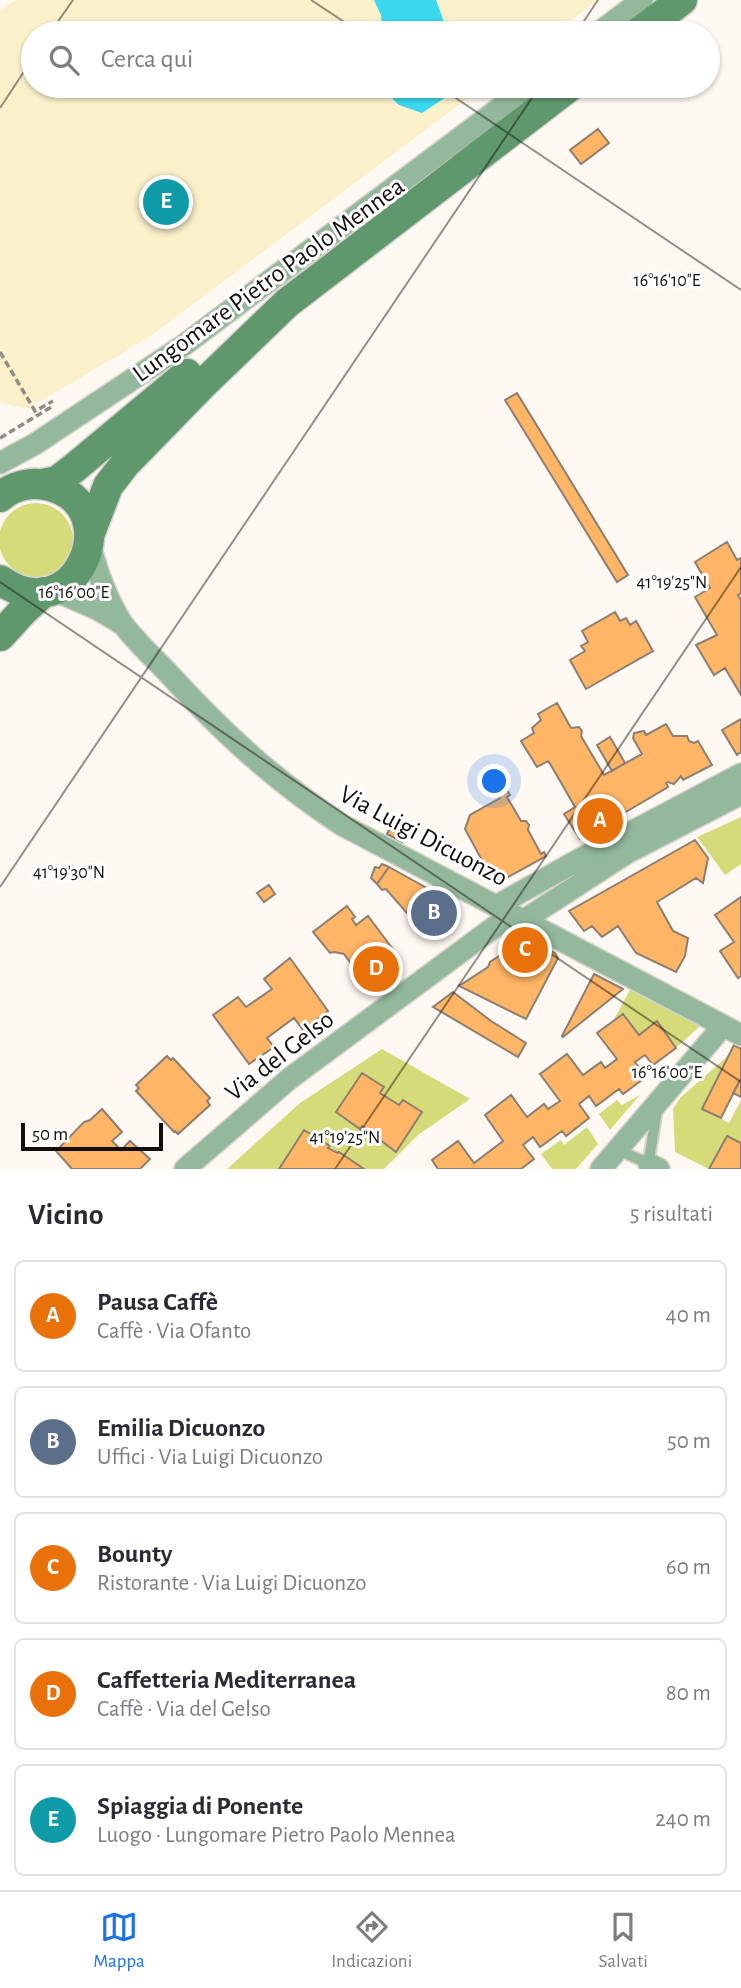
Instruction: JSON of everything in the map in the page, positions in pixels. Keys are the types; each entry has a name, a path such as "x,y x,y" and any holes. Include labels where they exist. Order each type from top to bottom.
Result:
{"main road":[{"path":"654,21 682,0"},
{"name":"Lungomare Pietro Paolo Mennea","path":"0,636 22,611 78,573 86,559 90,538 108,486 125,464 202,385 287,303 553,98"},
{"name":"Lungomare Pietro Paolo Mennea","path":"1,495 15,487 57,481 229,338 287,303"},
{"path":"43,484 63,491 79,506 86,518 90,538"},
{"path":"0,580 20,591 48,591"}],"street":[{"path":"614,21 642,0"},
{"name":"Lungomare Pietro Paolo Mennea","path":"0,463 67,423 184,345 512,98"},
{"name":"Via Luigi Dicuonzo","path":"90,538 99,578 123,625"},
{"name":"Via Luigi Dicuonzo","path":"48,591 97,609 123,625 199,707 257,763 342,825 732,1031"},
{"path":"511,913 582,858 740,783"},
{"path":"511,913 627,853 740,783"},
{"name":"Via del Gelso","path":"185,1169 289,1079 511,913"},
{"path":"601,1169 657,1104 732,1031"}],"lane":[{"path":"619,1150 652,1167 657,1104"}],"path":[{"path":"0,352 35,411 53,401"}],"green space":[{"path":"36,503 57,509 67,519 73,540 67,561 57,571 36,577 15,571 5,561 -1,540 5,519 15,509"},
{"path":"741,817 741,864 725,875 697,837"},
{"path":"631,988 700,1026 676,1048 657,1022 639,1035 623,1014 614,1019"},
{"path":"382,1049 470,1099 418,1135 384,1169 364,1169 304,1130 279,1169 227,1169 300,1103","holes":["362,1073 384,1087 380,1093 399,1105 403,1100 422,1112 396,1151 362,1126"]},
{"path":"730,1054 702,1109 729,1123 741,1100 741,1143 727,1136 709,1169 675,1152 673,1109 680,1098"},
{"path":"640,1095 610,1130 599,1114 617,1100 622,1105"},
{"path":"587,1127 598,1144 576,1169 552,1169 541,1154 561,1140 564,1145"}],"sand":[{"path":"16,0 598,0 570,21 21,21 21,98 468,98 149,337 28,409 0,403 0,10"}],"water":[{"path":"374,0 436,0 444,21 381,21"},
{"path":"392,98 444,98 422,113 399,105"}],"building":[{"path":"598,129 609,143 581,164 570,150"},
{"path":"517,393 628,575 617,582 505,400"},
{"path":"727,542 737,560 741,558 741,593 738,595 741,600 741,695 725,668 714,675 696,645 717,635 695,597 710,588 695,562"},
{"path":"615,612 620,621 626,618 630,625 636,621 653,651 586,689 570,660 585,651 581,646 588,642 582,631"},
{"path":"557,703 571,728 579,727 582,731 581,736 604,775 642,754 633,738 634,733 644,731 646,735 666,724 673,736 687,736 689,741 694,743 698,741 712,765 683,780 681,776 674,784 666,783 668,787 619,816 617,813 614,819 580,839 564,814 575,807 552,767 548,761 537,767 521,741 534,733 532,728 541,720 538,714"},
{"path":"741,719 741,752 737,755 722,730"},
{"path":"610,737 625,763 612,771 597,745"},
{"path":"507,790 510,795 507,797 521,821 526,821 529,825 528,830 541,854 544,852 546,856 501,881 491,877 465,829 470,815 500,798 499,795"},
{"path":"393,822 408,829 402,842 387,834"},
{"path":"695,840 708,858 703,883 696,878 657,902 673,931 688,938 685,956 676,972 636,953 618,926 602,937 592,926 584,931 569,911"},
{"path":"382,864 389,867 377,884 371,878 375,867 379,868"},
{"path":"389,867 452,902 456,912 452,922 428,937 386,889 382,890 377,884"},
{"path":"269,885 275,894 264,902 257,893"},
{"path":"741,897 741,976 738,978 720,951 734,942 715,915"},
{"path":"347,906 355,917 352,919 356,925 368,916 395,952 383,962 387,968 377,974 380,977 367,986 344,954 330,953 313,932"},
{"path":"528,939 555,953 558,958 526,1019 459,986 488,967 490,962"},
{"path":"290,958 328,1011 303,1030 294,1018 267,1038 274,1047 249,1064 213,1015 238,997 246,1007 272,989 264,979"},
{"path":"594,974 623,989 563,1037 562,1036"},
{"path":"453,992 526,1043 518,1057 433,1007"},
{"path":"623,1014 639,1035 657,1021 676,1048 653,1065 645,1055 635,1062 646,1077 623,1094 619,1089 596,1106 589,1096 579,1104 589,1118 566,1136 562,1131 540,1147 533,1137 523,1145 534,1159 521,1169 438,1169 432,1160 458,1141 474,1163 503,1141 485,1115 511,1095 527,1117 544,1104 548,1109 560,1101 540,1074 567,1054 583,1075 601,1062 605,1068 617,1059 597,1033"},
{"path":"734,1045 741,1049 741,1078 721,1118 702,1109"},
{"path":"167,1056 171,1060 173,1058 210,1098 207,1101 210,1105 178,1134 136,1091 139,1088 136,1085"},
{"path":"362,1073 384,1087 380,1093 399,1105 403,1100 422,1112 396,1152 362,1126 360,1129 336,1112"},
{"path":"741,1078 741,1097 733,1093"},
{"path":"102,1109 122,1132 112,1141 121,1150 130,1141 150,1159 140,1169 72,1169 56,1151 84,1122"},
{"path":"304,1130 330,1146 328,1148 364,1169 279,1169"},
{"path":"727,1136 741,1143 741,1169 709,1169"}],"place":[{"name":"Spiaggia di Ponente","path":"166,202"},
{"name":"Pausa Caffè","path":"600,821"},
{"name":"Emilia Dicuonzo","path":"434,913"},
{"name":"Bounty","path":"525,950"},
{"name":"Caffetteria Mediterranea","path":"376,969"}]}
